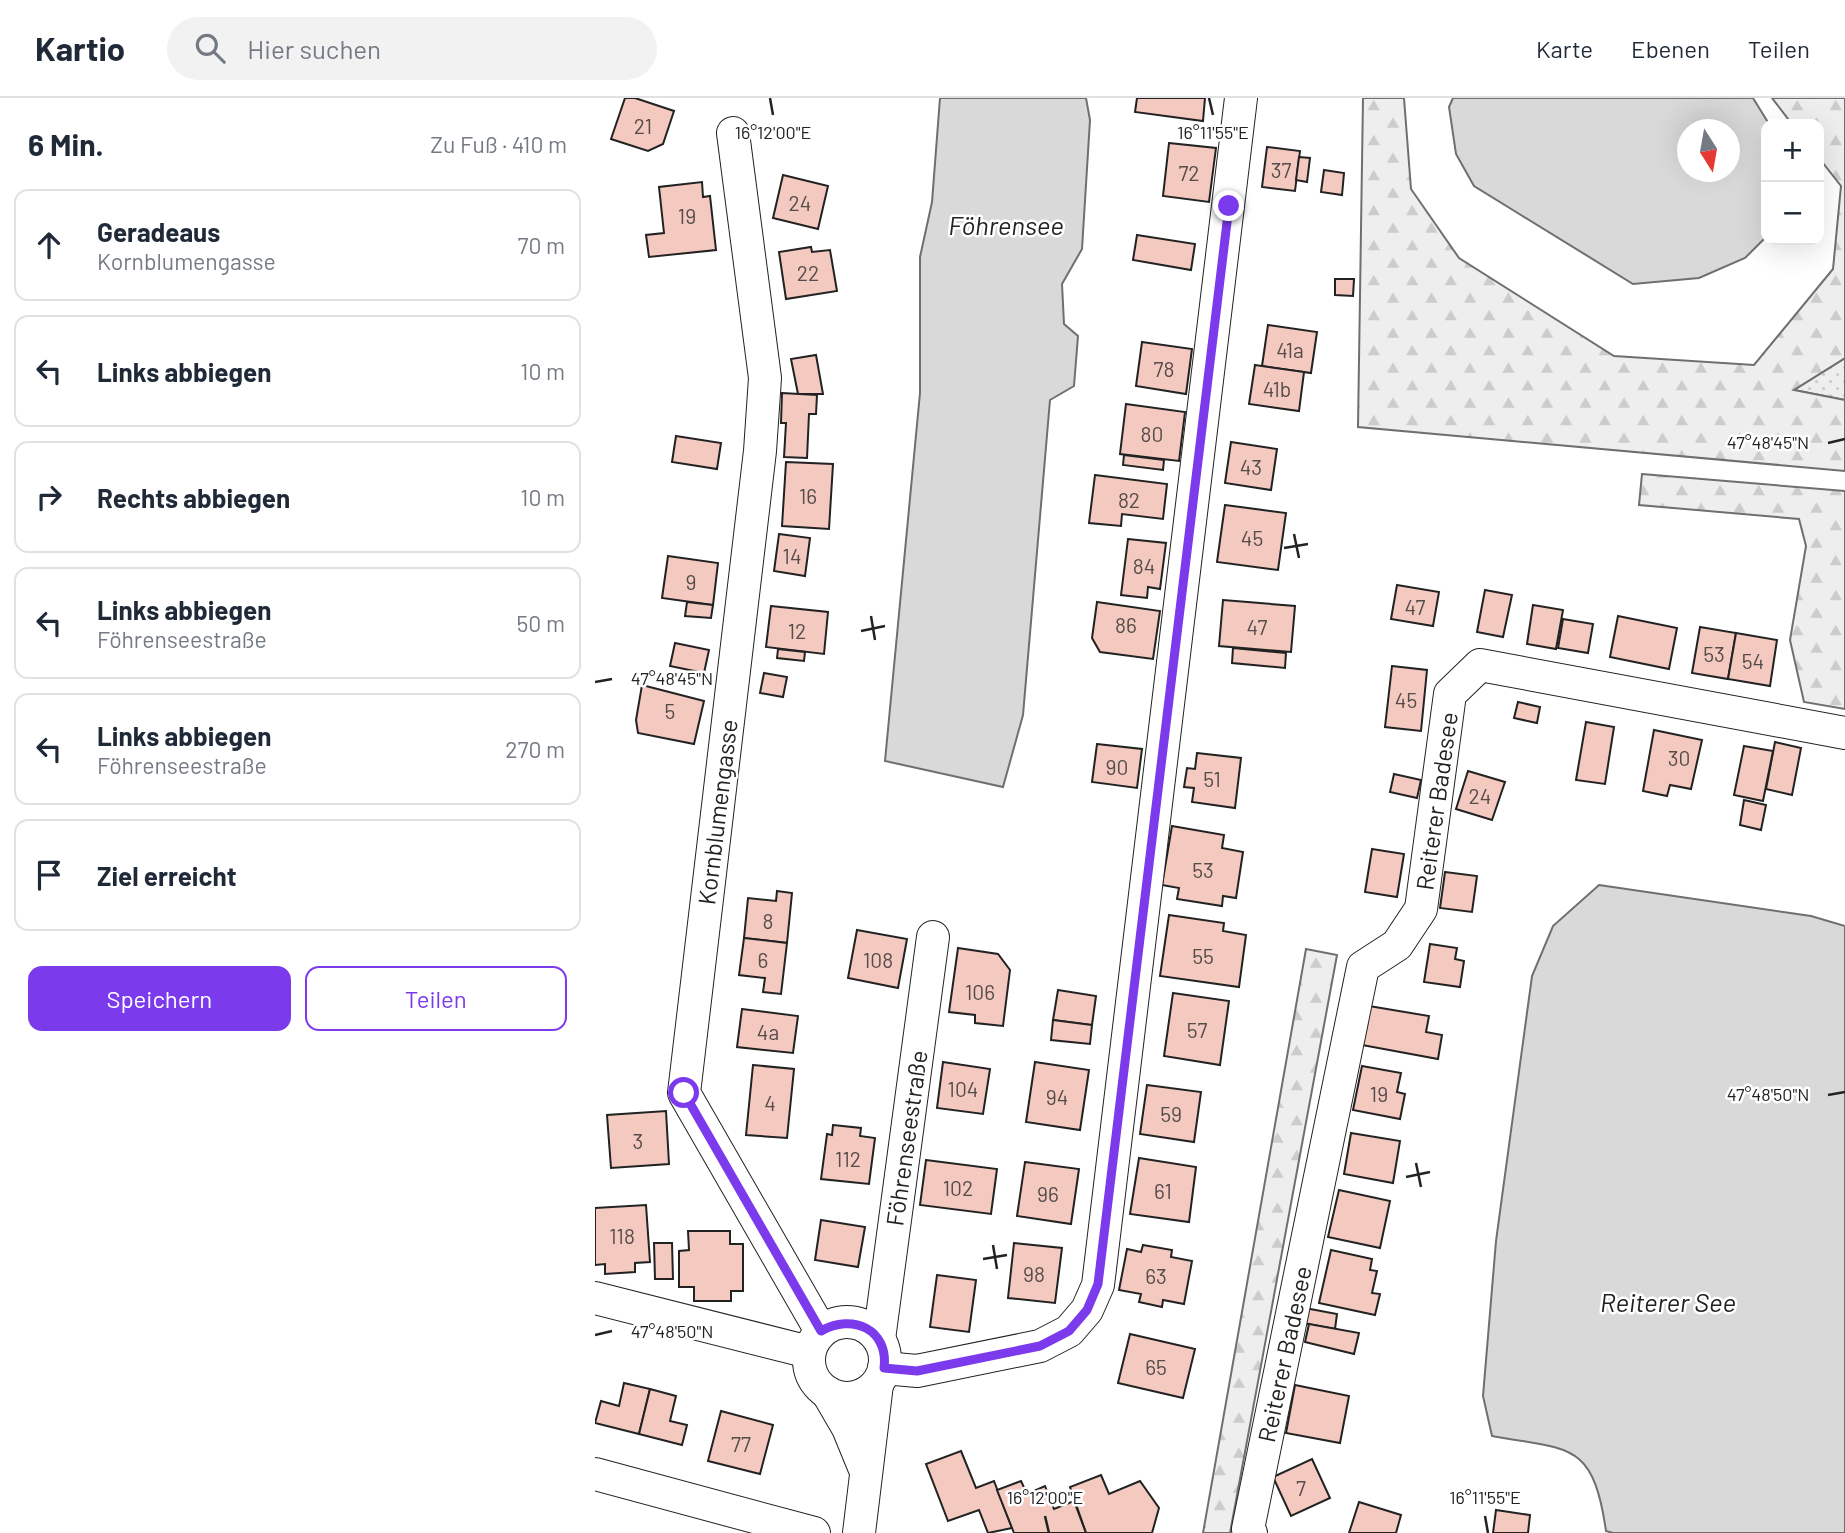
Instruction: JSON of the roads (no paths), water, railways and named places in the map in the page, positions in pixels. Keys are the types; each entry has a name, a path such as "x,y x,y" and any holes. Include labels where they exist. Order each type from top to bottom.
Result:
{"street":[{"path":"880,1364 917,1371 1040,1346 1069,1331 1087,1310 1098,1284 1241,98"},
{"name":"Kornblumengasse","path":"733,133 765,378 759,465 684,1093 815,1342"},
{"name":"Reiterer Badesee","path":"1251,1533 1248,1529 1363,967 1397,946 1421,909 1450,694 1480,665 1845,733"},
{"name":"Föhrenseestraße","path":"859,1533 933,937"},
{"path":"595,1298 815,1342 845,1321 858,1323 880,1364"},
{"path":"815,1342 812,1375 827,1392 848,1428 865,1468"},
{"path":"827,1392 837,1397 859,1396 880,1364"},
{"path":"595,1474 814,1533"}],"water":[{"name":"Föhrensee","path":"940,98 1086,98 1090,120 1082,249 1062,284 1064,324 1078,336 1074,386 1050,400 1023,715 1003,787 885,761 920,393 920,257 932,202"},
{"path":"1453,98 1753,98 1766,119 1761,119 1761,242 1745,258 1699,278 1633,284 1474,186 1456,154 1449,107"},
{"name":"Reiterer See","path":"1599,885 1811,916 1845,926 1845,1533 1613,1533 1606,1531 1594,1480 1585,1465 1573,1455 1559,1448 1492,1436 1483,1396 1496,1241 1532,976 1553,926"}]}
